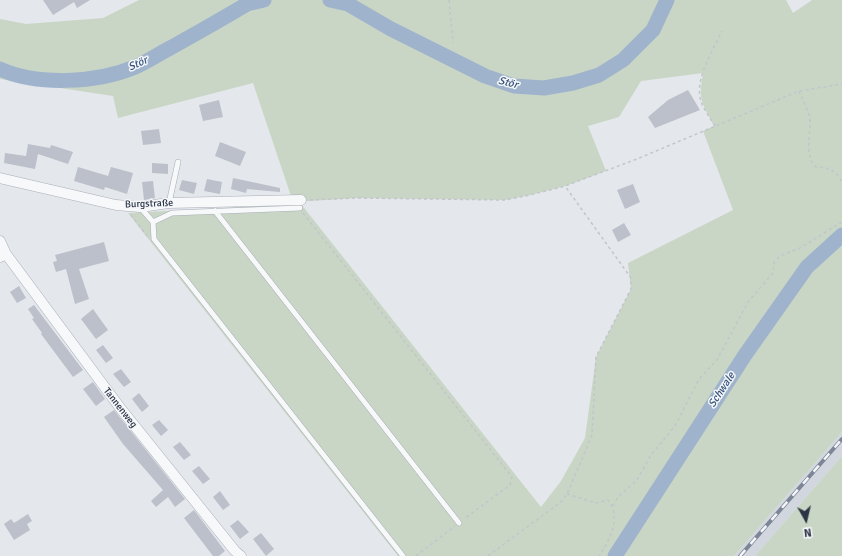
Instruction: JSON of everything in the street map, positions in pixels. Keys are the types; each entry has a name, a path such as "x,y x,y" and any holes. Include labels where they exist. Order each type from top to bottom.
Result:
{"street":[{"name":"Burgstraße","path":"0,178 116,205 140,207 169,203 300,204"},
{"name":"Tannenweg","path":"0,241 3,255 117,403 230,545 241,556"}],"lane":[{"path":"169,203 178,162"},
{"path":"153,222 172,213 300,204"},
{"path":"140,207 153,222 154,239 403,556"},
{"path":"215,211 459,523"}],"path":[{"path":"449,0 453,43"},
{"path":"714,126 701,102 700,92 703,73 722,31"},
{"path":"300,204 357,198 506,200 530,195 565,186 637,159 799,91 842,84"},
{"path":"799,91 809,116 808,152 811,162 816,168 827,167 838,173 842,182"},
{"path":"488,556 561,502 567,494 592,435 596,358 631,289 631,278 565,186"},
{"path":"300,204 512,477 510,485 416,556"},
{"path":"613,506 618,497 637,480 651,455 675,426 699,379 717,360 748,302 773,273 774,263 780,256 800,248 842,222"},
{"path":"567,494 596,503 608,500 613,506 615,523 606,547 599,556"}],"shaded area":[{"path":"842,432 842,456 755,556 734,556"}],"green space":[{"path":"139,0 786,0 793,13 812,0 842,0 842,432 734,556 398,556 128,213 301,204 541,507 561,481 585,438 596,357 631,289 628,263 733,210 703,131 714,126 702,101 701,90 703,73 641,81 619,117 588,126 606,171 565,186 505,200 357,198 293,202 253,83 118,118 113,96 0,79 0,19 26,24 103,18","holes":["362,12 430,47 391,29"]},
{"path":"842,456 842,556 755,556"}],"building":[{"path":"43,0 90,0 77,8 74,2 53,15"},
{"path":"688,90 700,110 655,128 648,117 668,100"},
{"path":"219,100 223,117 203,121 199,105"},
{"path":"159,129 161,143 143,145 141,131"},
{"path":"220,142 246,152 240,166 215,156"},
{"path":"28,144 50,148 51,145 73,152 68,164 38,154 35,169 4,163 5,153 26,156"},
{"path":"152,163 168,164 168,174 152,173"},
{"path":"78,167 108,176 111,167 133,173 127,194 105,187 104,190 74,181"},
{"path":"233,178 280,188 280,192 247,189 246,193 231,189"},
{"path":"207,179 222,182 220,194 204,191"},
{"path":"182,180 197,183 194,194 179,190"},
{"path":"153,181 155,198 144,200 142,182"},
{"path":"633,184 640,202 625,209 617,190"},
{"path":"624,223 631,235 618,242 612,230"},
{"path":"104,242 109,261 79,269 89,299 75,304 66,269 56,272 53,262 57,261 55,255"},
{"path":"19,286 26,298 17,303 10,292"},
{"path":"34,305 83,370 73,377 41,334 42,333 32,319 34,318 28,309"},
{"path":"93,309 108,330 96,339 81,319"},
{"path":"103,345 113,358 106,363 96,350"},
{"path":"121,369 131,382 124,387 113,374"},
{"path":"93,382 105,399 96,406 83,389"},
{"path":"139,393 149,406 142,412 132,399"},
{"path":"114,410 185,499 175,507 168,497 156,507 151,501 163,490 123,444 104,417"},
{"path":"159,420 168,430 161,436 152,425"},
{"path":"180,442 191,455 184,460 173,447"},
{"path":"199,466 210,479 203,484 192,471"},
{"path":"220,491 230,505 223,510 213,497"},
{"path":"194,510 225,551 219,556 213,556 184,518"},
{"path":"28,514 32,521 27,524 30,530 14,540 4,524 11,519 14,523"},
{"path":"238,520 249,532 240,539 230,526"},
{"path":"261,533 274,549 266,556 253,539"}],"waterway":[{"name":"Stör","path":"0,69 31,78 49,80 85,79 120,72 144,63 247,4 264,0"},
{"name":"Stör","path":"330,0 348,4 391,29 485,76 514,86 544,88 573,83 599,75 623,60 653,30 667,0"},
{"name":"Schwale","path":"615,556 745,355 807,267 842,235"}],"railway":[{"path":"740,556 842,439"}]}
